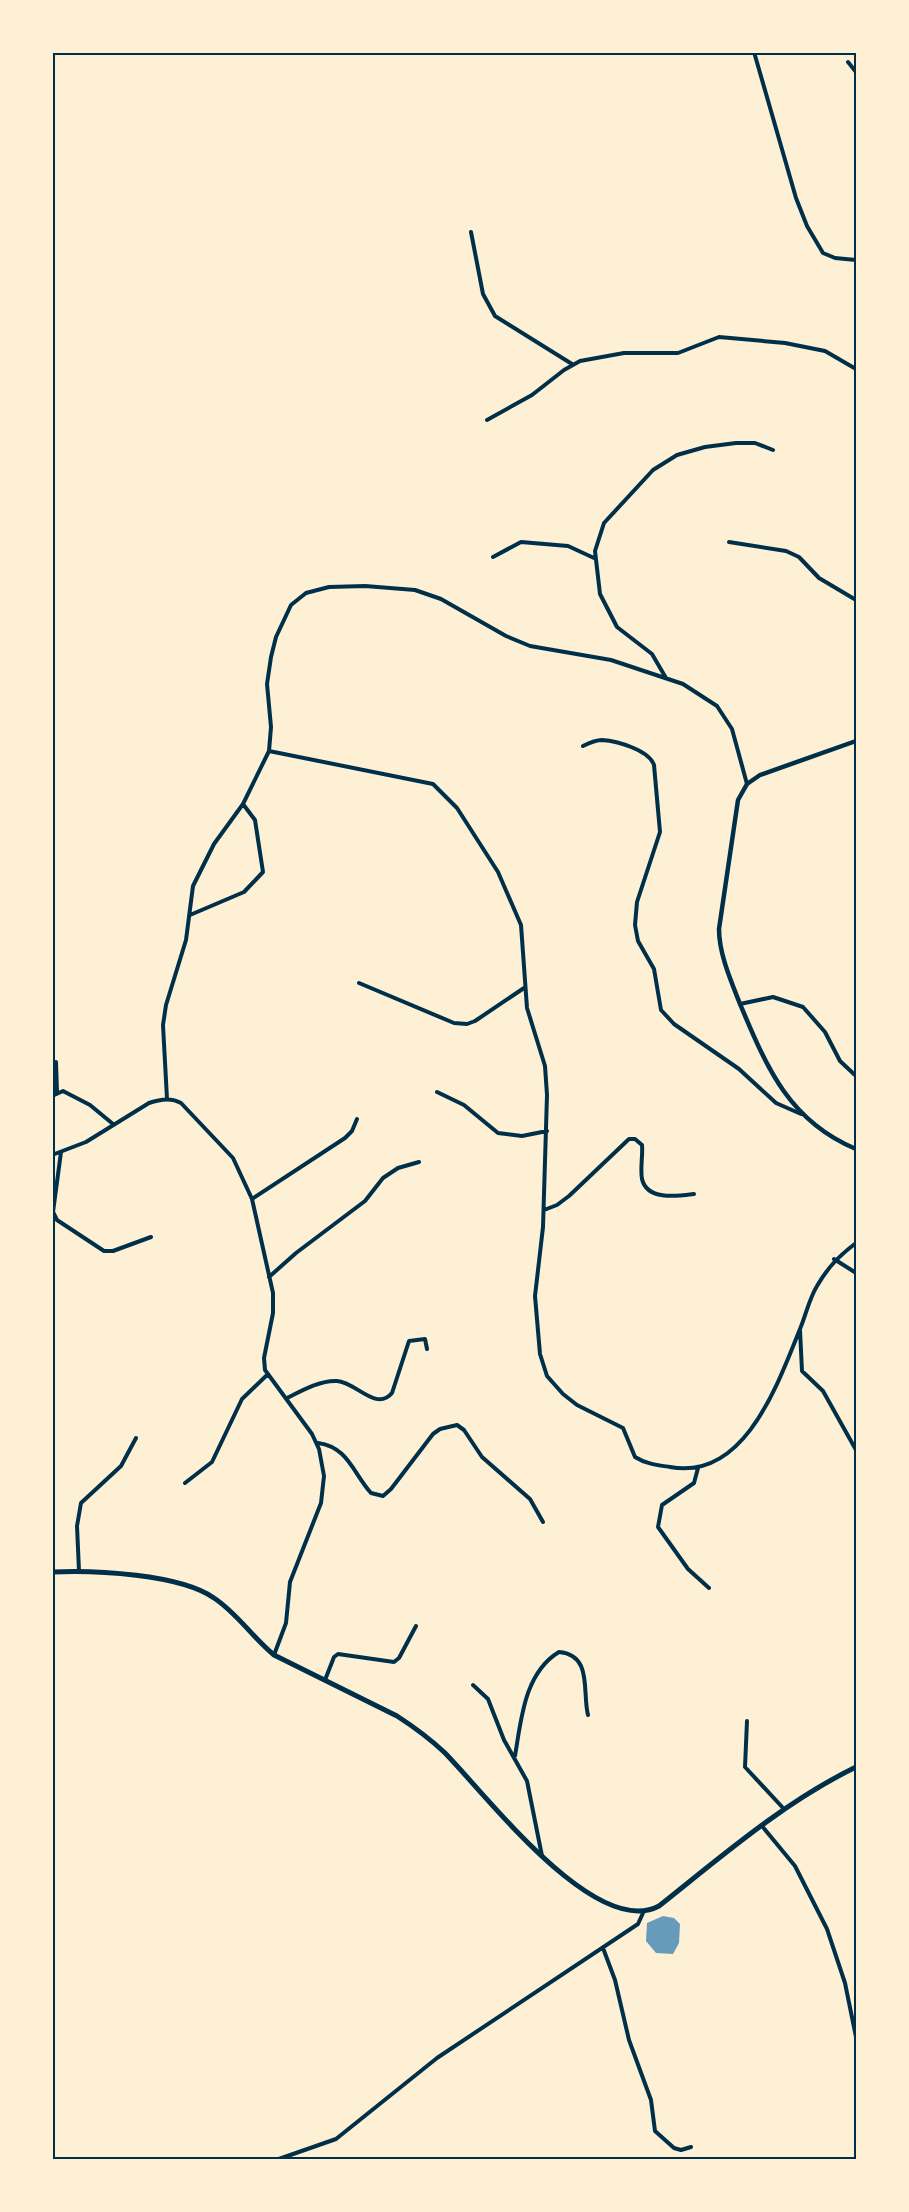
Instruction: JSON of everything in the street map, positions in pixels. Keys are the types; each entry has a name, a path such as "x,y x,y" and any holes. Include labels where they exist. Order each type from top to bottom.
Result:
{"main road":[{"path":"52,1572 128,1574 190,1587 208,1594 226,1607 258,1642 274,1655 397,1716 429,1738 542,1857 566,1877 609,1904 623,1910 643,1913 659,1906 784,1809 823,1783 856,1767"}],"street":[{"path":"754,52 796,198 816,244 829,256 856,260"},
{"path":"848,62 856,72"},
{"path":"471,232 483,294 495,316 572,365"},
{"path":"487,420 532,395 572,365 624,352 678,353 719,337 785,343 825,351 856,369"},
{"path":"666,678 652,654 617,627 600,594 594,558 598,538 609,515 664,461 693,450 722,444 755,443 773,450"},
{"path":"493,557 521,542 568,546 594,558"},
{"path":"729,542 799,556 819,578 856,600"},
{"path":"167,1099 163,1025 166,1005 186,940 193,886 203,865 243,804 269,751 271,728 267,684 276,637 291,605 306,593 329,587 365,586 415,590 441,599 506,636 530,646 611,660 683,684 717,706 732,729 747,784"},
{"path":"583,746 594,741 614,742 649,756 654,765 660,832 638,902 636,926 638,941 654,969 661,1010 674,1024 739,1069 776,1102 801,1114"},
{"path":"856,741 760,775 747,784 736,810 719,929 722,951 740,1004 759,1049 777,1083 801,1114 829,1138 856,1149"},
{"path":"269,751 424,780 447,796 479,839 518,913 527,1008 544,1066 547,1131 544,1210 535,1305 540,1354 547,1376 578,1405 623,1428 635,1458 643,1462 681,1469 698,1468 724,1456 752,1430 766,1406 815,1289 834,1259 856,1243"},
{"path":"190,915 244,892 263,872 255,820 243,804"},
{"path":"359,983 426,1009 454,1023 467,1024 524,988"},
{"path":"740,1004 773,997 803,1007 825,1032 840,1061 856,1076"},
{"path":"56,1062 57,1092"},
{"path":"52,1096 63,1091 76,1097 113,1124"},
{"path":"437,1092 464,1106 498,1133 522,1136 547,1131"},
{"path":"52,1155 86,1142 149,1103 167,1099 181,1103 225,1148 245,1181 252,1199 273,1304 264,1358 267,1375 318,1443 324,1468 323,1494 290,1582 286,1623 274,1655"},
{"path":"252,1199 345,1138 352,1131 357,1119"},
{"path":"544,1210 569,1196 629,1139 635,1139 642,1144 643,1181 646,1187 672,1197 694,1194"},
{"path":"61,1152 53,1212 57,1220 104,1251 113,1251 151,1237"},
{"path":"269,1277 296,1253 365,1201 383,1178 398,1168 419,1162"},
{"path":"834,1259 856,1273"},
{"path":"800,1329 802,1371 823,1391 856,1450"},
{"path":"286,1398 331,1381 339,1381 346,1382 380,1401 388,1399 409,1341 425,1339 428,1349"},
{"path":"185,1482 212,1462 242,1399 267,1375"},
{"path":"318,1443 339,1450 371,1493 383,1496 391,1489 433,1434 440,1429 457,1425 464,1430 482,1457 530,1498 543,1521"},
{"path":"79,1571 77,1526 81,1503 122,1466 136,1438"},
{"path":"698,1468 694,1483 662,1505 658,1527 688,1569 709,1588"},
{"path":"325,1681 334,1657 338,1654 394,1662 399,1658 416,1626"},
{"path":"515,1756 524,1705 533,1682 551,1656 559,1652 573,1654 577,1659 587,1682 585,1703 588,1715"},
{"path":"474,1685 488,1699 504,1740 527,1781 542,1857"},
{"path":"747,1721 745,1767 784,1809"},
{"path":"762,1827 795,1866 827,1929 845,1983 856,2037"},
{"path":"276,2160 336,2139 437,2058 638,1924 643,1913"},
{"path":"603,1948 615,1980 629,2040 651,2100 656,2131 674,2148 681,2150 691,2147"}],"water":[{"path":"663,1916 674,1918 680,1924 679,1943 673,1954 656,1953 646,1941 647,1923"}]}
